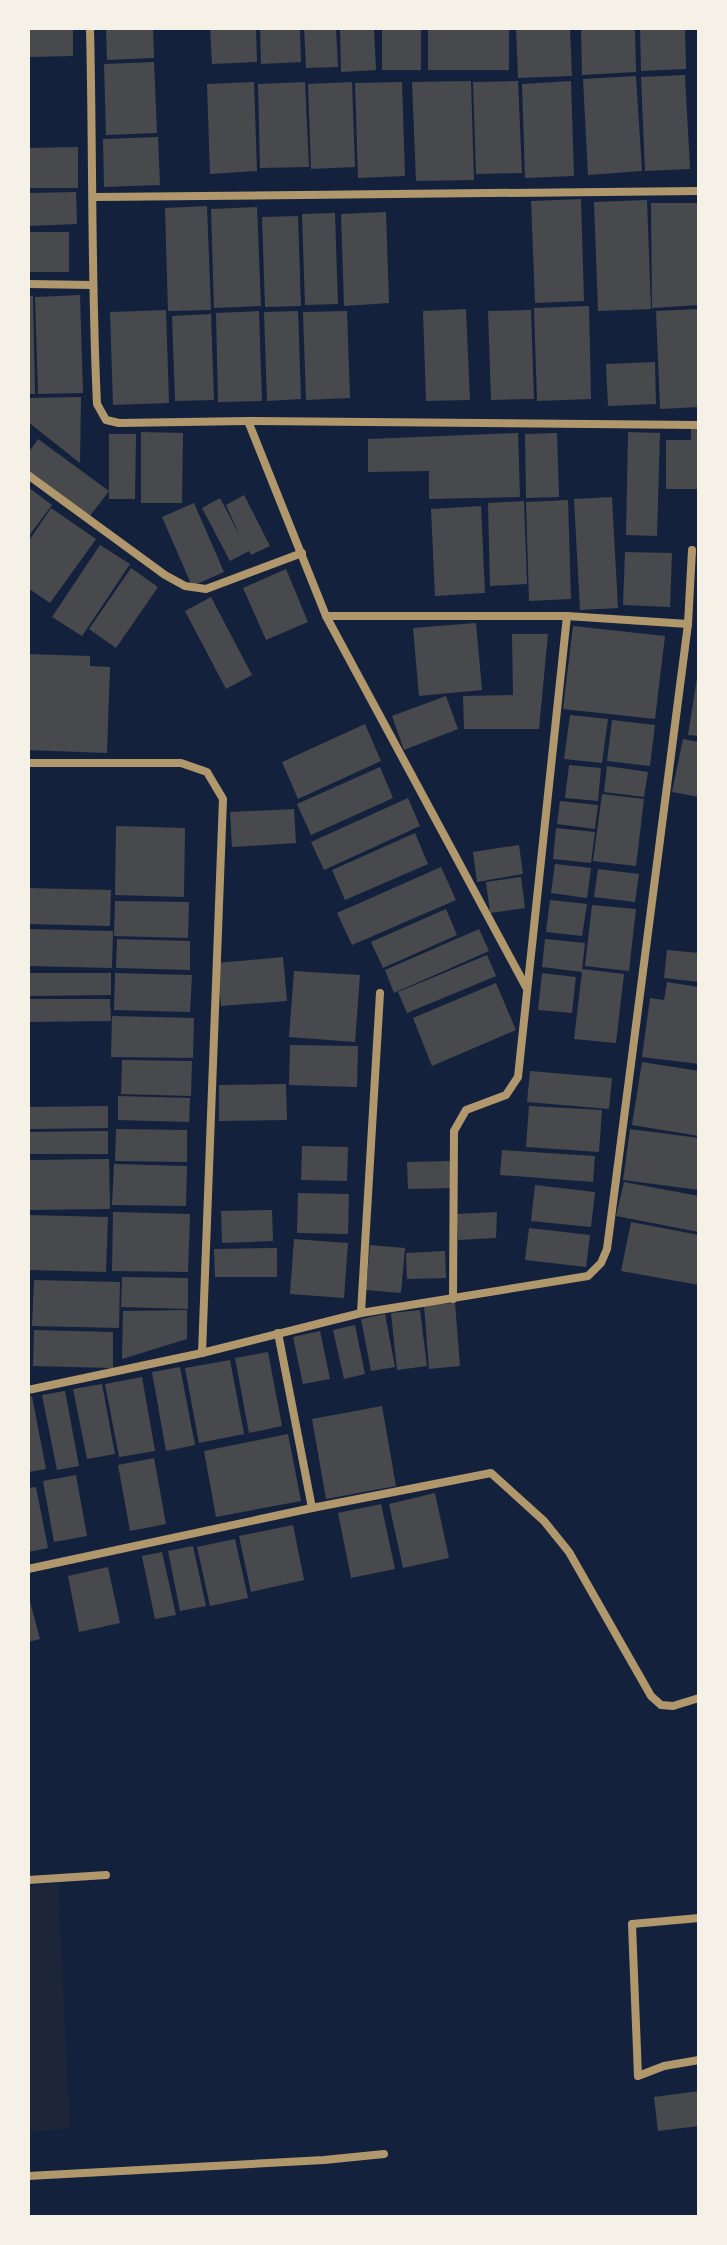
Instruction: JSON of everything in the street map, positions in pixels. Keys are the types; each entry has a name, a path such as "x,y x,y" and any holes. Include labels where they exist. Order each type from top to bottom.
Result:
{"street":[{"path":"90,28 94,197 92,285 97,404 106,420 119,423 248,421 699,425"},
{"path":"94,197 699,191"},
{"path":"28,284 92,285"},
{"path":"248,421 326,616 527,988"},
{"path":"28,475 165,575 185,586 206,589 302,553"},
{"path":"28,1390 202,1353 361,1313 588,1276 601,1263 607,1249 688,624 692,550"},
{"path":"326,616 567,616 688,624"},
{"path":"453,1299 454,1131 466,1110 506,1095 518,1077 567,616"},
{"path":"28,763 181,763 207,772 223,799 202,1353"},
{"path":"361,1313 380,993"},
{"path":"278,1333 312,1508"},
{"path":"28,1569 491,1473 544,1521 569,1552 651,1696 661,1705 673,1706 699,1698"},
{"path":"28,1880 106,1875"},
{"path":"699,1918 632,1924 638,2076 664,2066 699,2060"},
{"path":"28,2176 384,2154"}],"shaded area":[{"path":"58,1883 70,2128 28,2132 28,1887"}],"building":[{"path":"28,28 73,28 73,56 28,57"},
{"path":"106,28 153,28 154,58 107,60"},
{"path":"210,28 256,28 257,62 212,64"},
{"path":"260,28 300,28 301,62 261,64"},
{"path":"304,28 336,28 338,67 306,68"},
{"path":"340,28 374,28 376,70 341,72"},
{"path":"382,28 421,28 421,70 382,70"},
{"path":"428,28 509,28 509,70 428,70"},
{"path":"516,28 570,28 572,76 518,78"},
{"path":"581,28 635,28 636,72 582,75"},
{"path":"640,28 685,28 686,69 641,71"},
{"path":"154,62 157,133 106,135 104,64"},
{"path":"685,75 690,169 645,171 641,77"},
{"path":"636,76 642,171 588,175 583,79"},
{"path":"471,81 474,180 416,181 412,82"},
{"path":"518,81 522,173 476,174 473,82"},
{"path":"571,81 574,176 525,178 522,84"},
{"path":"254,82 257,171 210,174 207,84"},
{"path":"305,82 309,167 260,168 258,84"},
{"path":"352,82 355,167 311,169 308,84"},
{"path":"402,82 405,176 358,178 355,83"},
{"path":"158,137 160,185 104,187 103,139"},
{"path":"78,147 78,188 28,188 28,148"},
{"path":"76,192 77,224 28,226 28,193"},
{"path":"581,199 584,301 535,303 531,201"},
{"path":"647,200 651,309 598,311 594,202"},
{"path":"651,203 699,203 699,305 652,308"},
{"path":"207,206 211,310 168,311 165,208"},
{"path":"257,207 261,306 214,308 211,209"},
{"path":"386,212 389,303 344,306 341,214"},
{"path":"335,213 338,304 305,305 302,214"},
{"path":"298,216 301,306 265,307 262,217"},
{"path":"28,232 69,232 69,272 28,272"},
{"path":"80,295 83,393 38,394 35,297"},
{"path":"28,296 33,296 35,394 28,394"},
{"path":"589,306 591,399 537,401 534,308"},
{"path":"466,309 470,400 426,401 423,311"},
{"path":"699,309 699,407 660,409 656,311"},
{"path":"166,310 169,403 113,405 110,312"},
{"path":"531,310 534,399 491,400 488,311"},
{"path":"259,311 262,401 218,402 216,313"},
{"path":"298,311 301,399 267,401 264,312"},
{"path":"347,311 350,398 306,400 303,312"},
{"path":"211,314 214,400 175,401 172,316"},
{"path":"655,362 656,404 608,406 606,364"},
{"path":"81,397 80,463 28,422 28,398"},
{"path":"699,427 699,489 666,489 666,440 691,440 691,428"},
{"path":"141,432 183,433 182,503 141,503"},
{"path":"628,432 660,433 657,536 626,535"},
{"path":"518,433 520,497 429,499 429,471 368,472 368,439"},
{"path":"557,433 559,497 526,498 525,434"},
{"path":"109,434 136,434 135,499 109,499"},
{"path":"38,439 109,491 89,517 28,471 28,453"},
{"path":"28,487 52,505 28,537"},
{"path":"244,495 270,546 251,555 249,551 230,561 202,508 220,498 240,536 226,505"},
{"path":"612,497 618,608 580,610 574,499"},
{"path":"568,500 571,599 529,601 526,502"},
{"path":"524,501 527,584 490,586 488,503"},
{"path":"194,503 224,572 192,586 162,517"},
{"path":"481,506 485,593 435,596 431,509"},
{"path":"51,508 96,539 50,603 28,588 28,542"},
{"path":"100,545 130,564 82,636 52,617"},
{"path":"625,552 672,553 670,607 623,605"},
{"path":"131,568 158,587 116,648 89,629"},
{"path":"286,569 308,622 266,640 243,588"},
{"path":"211,597 252,675 226,689 185,611"},
{"path":"476,623 482,690 419,696 413,628"},
{"path":"573,626 665,636 655,719 563,709"},
{"path":"512,634 548,634 539,729 464,729 463,696 513,695"},
{"path":"28,654 90,656 90,666 110,667 107,753 28,750"},
{"path":"699,678 699,736 688,735"},
{"path":"446,696 458,729 404,750 392,716"},
{"path":"570,715 608,719 602,763 564,759"},
{"path":"612,720 655,725 650,766 607,761"},
{"path":"365,724 381,761 298,799 282,762"},
{"path":"683,739 699,742 699,797 672,792"},
{"path":"569,765 601,768 598,801 565,798"},
{"path":"607,766 648,772 644,797 604,792"},
{"path":"380,767 393,798 311,835 297,804"},
{"path":"602,794 644,799 636,866 593,861"},
{"path":"408,798 420,826 324,870 311,842"},
{"path":"560,801 598,805 595,829 557,824"},
{"path":"294,809 296,843 232,847 230,812"},
{"path":"116,826 185,828 184,897 115,895"},
{"path":"556,828 595,832 591,863 553,859"},
{"path":"415,833 428,864 345,900 332,870"},
{"path":"519,845 523,874 477,882 473,852"},
{"path":"555,864 591,868 587,898 551,893"},
{"path":"441,867 456,900 352,945 337,913"},
{"path":"598,869 639,874 635,902 594,897"},
{"path":"521,877 525,908 490,913 486,882"},
{"path":"28,888 111,890 110,926 28,924"},
{"path":"550,900 587,904 582,936 546,932"},
{"path":"115,901 189,902 188,938 114,936"},
{"path":"592,905 636,909 629,971 585,966"},
{"path":"446,909 457,935 383,968 371,942"},
{"path":"28,929 113,931 112,968 28,966"},
{"path":"479,929 489,951 394,993 385,970"},
{"path":"117,939 190,941 190,970 116,968"},
{"path":"545,939 585,943 582,969 624,974 616,1043 574,1039 582,972 542,967"},
{"path":"667,950 699,953 699,982 664,978"},
{"path":"487,955 496,976 407,1013 398,992"},
{"path":"283,957 287,1001 221,1006 217,963"},
{"path":"294,971 360,975 355,1042 289,1037"},
{"path":"28,973 111,973 111,995 28,996"},
{"path":"115,973 192,975 190,1012 114,1010"},
{"path":"542,973 576,977 572,1013 538,1010"},
{"path":"667,982 699,987 699,1064 642,1057 650,998 664,1000"},
{"path":"496,983 516,1030 432,1066 413,1018"},
{"path":"28,999 110,999 111,1021 28,1022"},
{"path":"112,1016 194,1018 193,1058 111,1057"},
{"path":"290,1045 358,1046 357,1087 289,1085"},
{"path":"122,1060 192,1061 191,1096 121,1094"},
{"path":"642,1062 699,1071 699,1136 632,1125"},
{"path":"530,1071 612,1078 609,1109 527,1102"},
{"path":"286,1084 287,1120 219,1121 219,1085"},
{"path":"118,1096 190,1098 189,1122 118,1120"},
{"path":"108,1106 108,1128 28,1129 28,1107"},
{"path":"529,1106 602,1110 599,1152 526,1147"},
{"path":"116,1129 187,1130 187,1162 115,1161"},
{"path":"630,1129 699,1138 699,1190 623,1180"},
{"path":"108,1131 108,1154 28,1154 28,1132"},
{"path":"302,1146 348,1147 347,1181 301,1180"},
{"path":"502,1150 595,1156 593,1182 500,1175"},
{"path":"109,1159 110,1209 28,1210 28,1160"},
{"path":"451,1161 452,1188 408,1189 407,1162"},
{"path":"114,1164 187,1166 186,1206 112,1205"},
{"path":"624,1182 699,1196 699,1232 616,1216"},
{"path":"535,1185 595,1192 591,1227 531,1221"},
{"path":"298,1193 349,1194 348,1234 297,1233"},
{"path":"272,1210 273,1241 222,1243 221,1211"},
{"path":"113,1212 190,1214 188,1272 112,1271"},
{"path":"497,1212 496,1238 458,1240 457,1214"},
{"path":"28,1215 108,1217 106,1272 28,1270"},
{"path":"631,1222 699,1235 699,1285 621,1271"},
{"path":"529,1228 590,1235 586,1267 525,1260"},
{"path":"294,1239 348,1243 344,1298 290,1294"},
{"path":"370,1245 405,1248 401,1293 366,1290"},
{"path":"277,1248 277,1277 215,1277 214,1249"},
{"path":"445,1251 446,1278 407,1279 406,1253"},
{"path":"122,1277 188,1278 188,1309 121,1307"},
{"path":"34,1280 120,1282 119,1328 32,1326"},
{"path":"455,1303 460,1366 429,1369 424,1305"},
{"path":"187,1310 187,1339 122,1359 123,1311"},
{"path":"420,1310 427,1366 397,1370 391,1313"},
{"path":"385,1314 395,1367 371,1371 361,1319"},
{"path":"355,1325 365,1374 344,1379 333,1330"},
{"path":"34,1330 113,1332 113,1368 33,1366"},
{"path":"320,1331 330,1379 303,1384 293,1337"},
{"path":"268,1352 282,1426 249,1433 235,1358"},
{"path":"230,1360 244,1434 199,1443 185,1368"},
{"path":"180,1367 195,1445 166,1451 152,1372"},
{"path":"142,1377 155,1451 119,1457 105,1384"},
{"path":"102,1384 115,1454 87,1459 73,1389"},
{"path":"65,1391 79,1466 57,1470 42,1395"},
{"path":"32,1396 46,1469 28,1472 28,1397"},
{"path":"382,1406 396,1486 326,1499 312,1419"},
{"path":"288,1434 301,1501 216,1517 204,1451"},
{"path":"154,1458 166,1524 130,1531 118,1465"},
{"path":"76,1475 87,1536 54,1542 43,1481"},
{"path":"36,1487 48,1548 28,1552 28,1488"},
{"path":"435,1493 449,1558 403,1568 389,1504"},
{"path":"381,1504 395,1569 351,1578 338,1513"},
{"path":"293,1525 304,1580 251,1592 239,1536"},
{"path":"235,1539 248,1598 210,1606 197,1547"},
{"path":"193,1546 206,1606 180,1611 168,1551"},
{"path":"162,1552 176,1615 155,1619 142,1556"},
{"path":"108,1567 120,1623 79,1632 68,1576"},
{"path":"28,1594 40,1639 28,1642"},
{"path":"699,2091 699,2126 658,2131 654,2097"}]}
